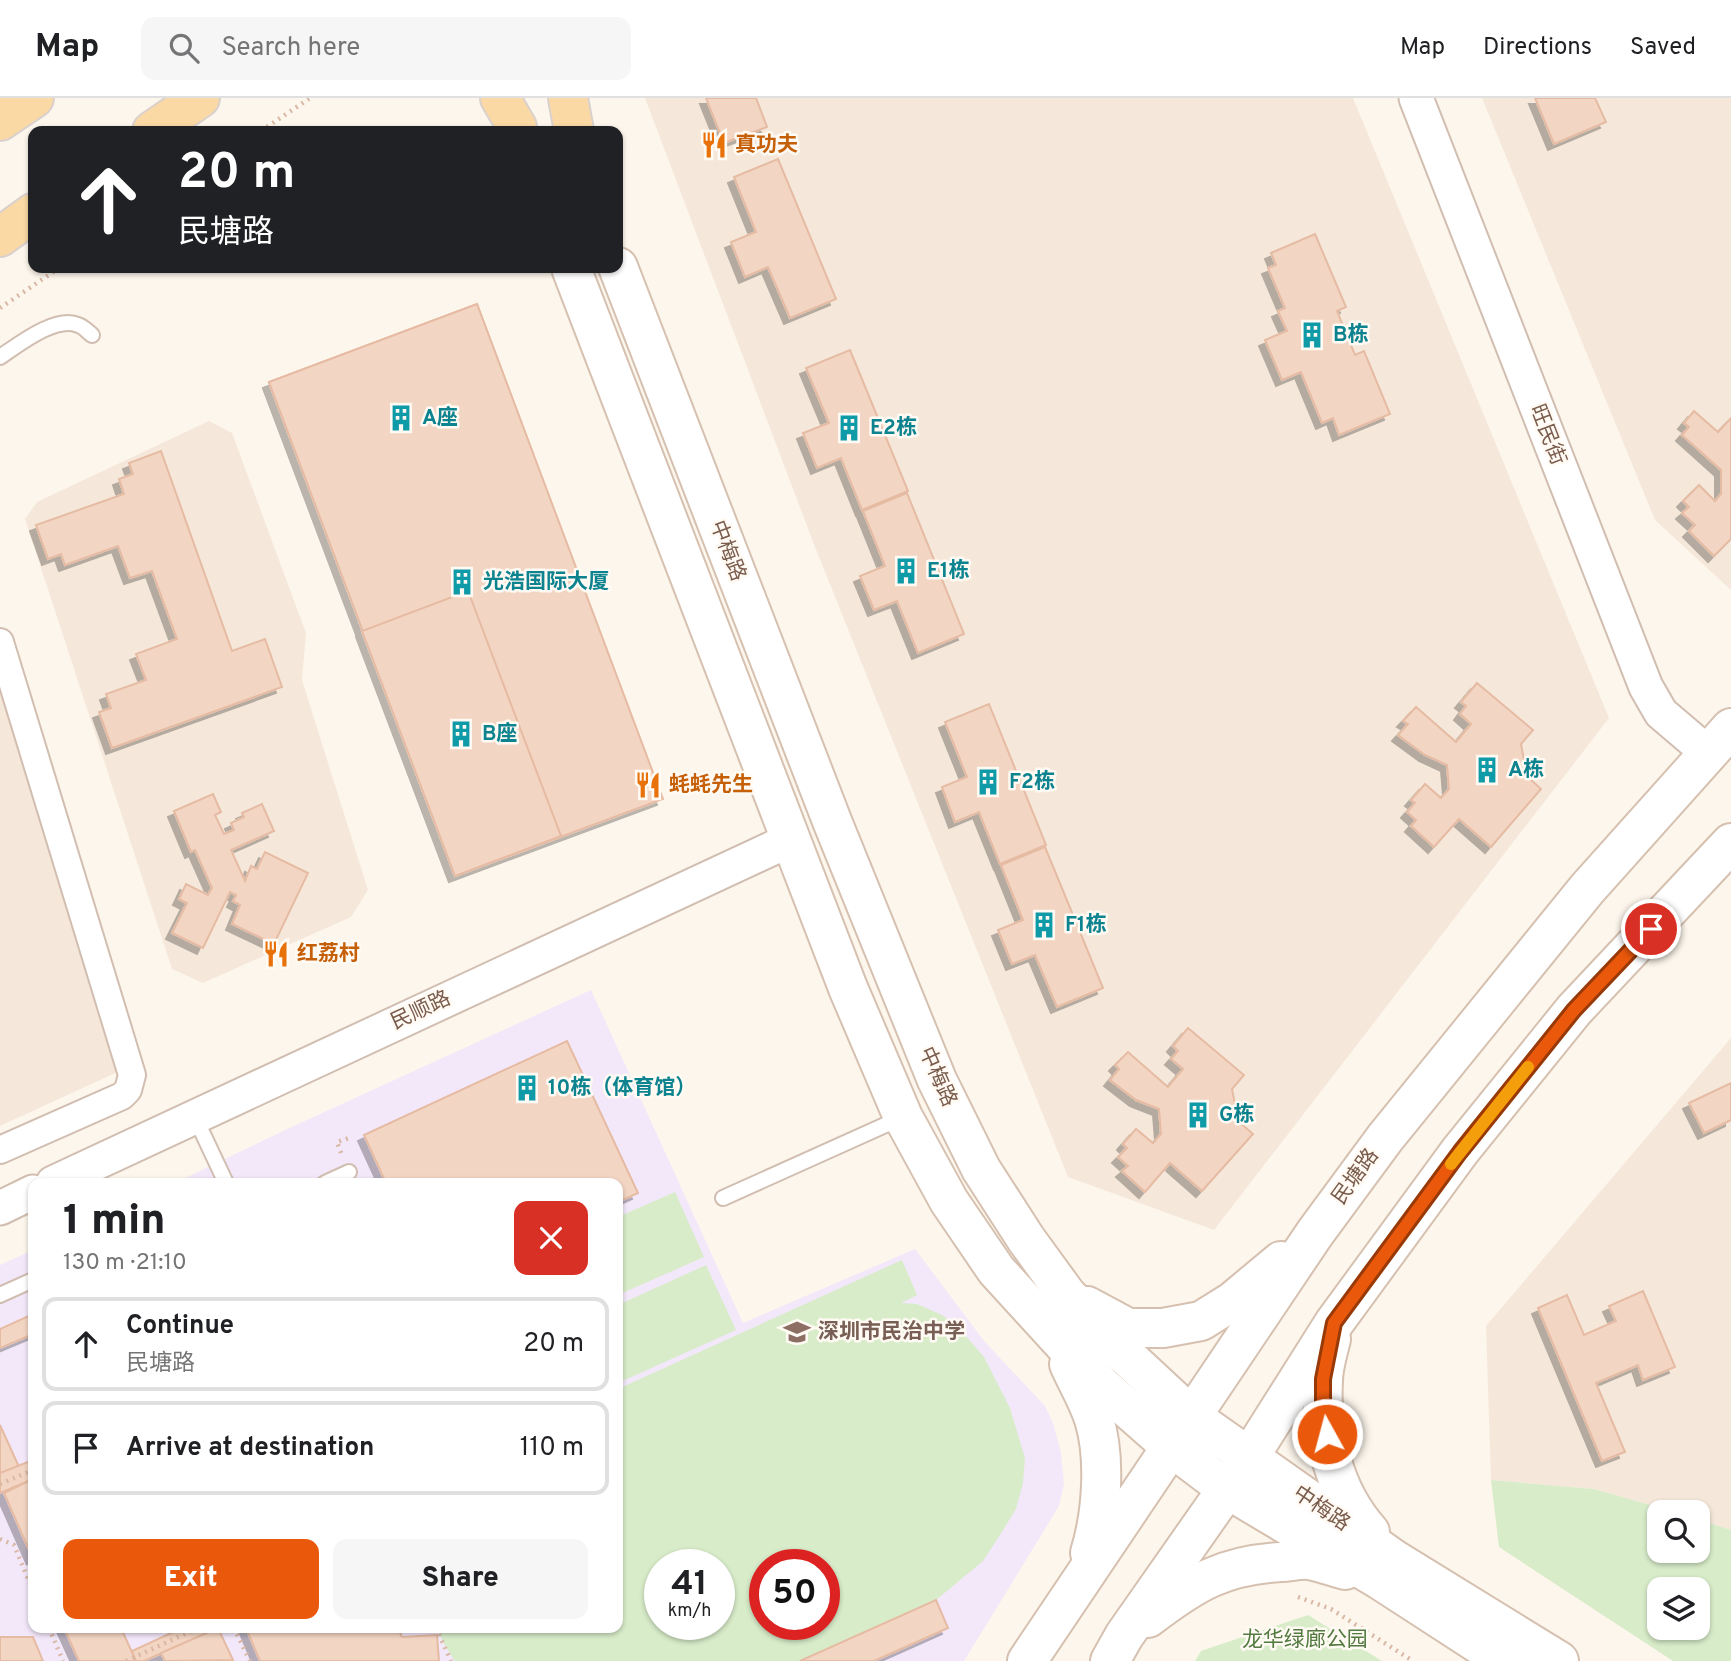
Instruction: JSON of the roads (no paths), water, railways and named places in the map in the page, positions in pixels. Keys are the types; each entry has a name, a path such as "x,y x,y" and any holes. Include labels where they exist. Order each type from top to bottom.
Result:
{"main road":[{"path":"0,121 34,98"},
{"path":"159,126 200,98"},
{"path":"554,98 564,126"},
{"path":"568,98 573,126"},
{"path":"0,237 28,217"},
{"name":"中梅路","path":"573,273 848,988 903,1117 949,1201 996,1270 1103,1387 1181,1432 1238,1474 1388,1570 1559,1661"},
{"name":"中梅路","path":"620,273 832,821 937,1080 981,1169 1026,1239 1066,1294 1108,1339 1181,1432"},
{"name":"民塘路","path":"1027,1661 1315,1233 1385,1138 1587,889 1719,741"},
{"path":"1117,1648 1238,1474 1334,1323 1460,1152 1574,1010 1729,850"},
{"path":"1066,1294 1128,1328 1163,1328 1200,1321 1233,1301 1315,1233"},
{"path":"1334,1323 1323,1379 1323,1412 1334,1469 1344,1497 1388,1570"},
{"path":"1059,1340 1094,1420 1100,1461 1102,1498 1081,1580"},
{"path":"1117,1648 1184,1590 1209,1577 1241,1567 1308,1560 1388,1570"},
{"name":"中梅路","path":"1388,1570 1505,1661"}],"street":[{"name":"旺民街","path":"1416,98 1638,669 1661,713 1719,741"},
{"path":"0,642 132,1075 128,1090 122,1096 0,1150"},
{"name":"民顺路","path":"64,1178 790,840"},
{"path":"0,1208 28,1194"}],"lane":[{"path":"0,357 58,324 77,324 92,335"},
{"path":"195,1117 224,1178"},
{"path":"723,1198 903,1117"},
{"path":"335,1178 349,1171"},
{"path":"0,1295 28,1282"}],"place":[{"name":"真功夫","path":"714,145"},
{"name":"B栋","path":"1312,335"},
{"name":"A座","path":"401,418"},
{"name":"E2栋","path":"849,428"},
{"name":"E1栋","path":"906,571"},
{"name":"光浩国际大厦","path":"462,582"},
{"name":"B座","path":"461,734"},
{"name":"A栋","path":"1487,770"},
{"name":"F2栋","path":"988,782"},
{"name":"蚝蚝先生","path":"648,785"},
{"name":"F1栋","path":"1044,925"},
{"name":"红荔村","path":"276,954"},
{"name":"10栋（体育馆）","path":"527,1088"},
{"name":"G栋","path":"1198,1115"},
{"name":"深圳市民治中学","path":"797,1332"}],"park label":[{"name":"龙华绿廊公园","path":"1305,1640"}]}
